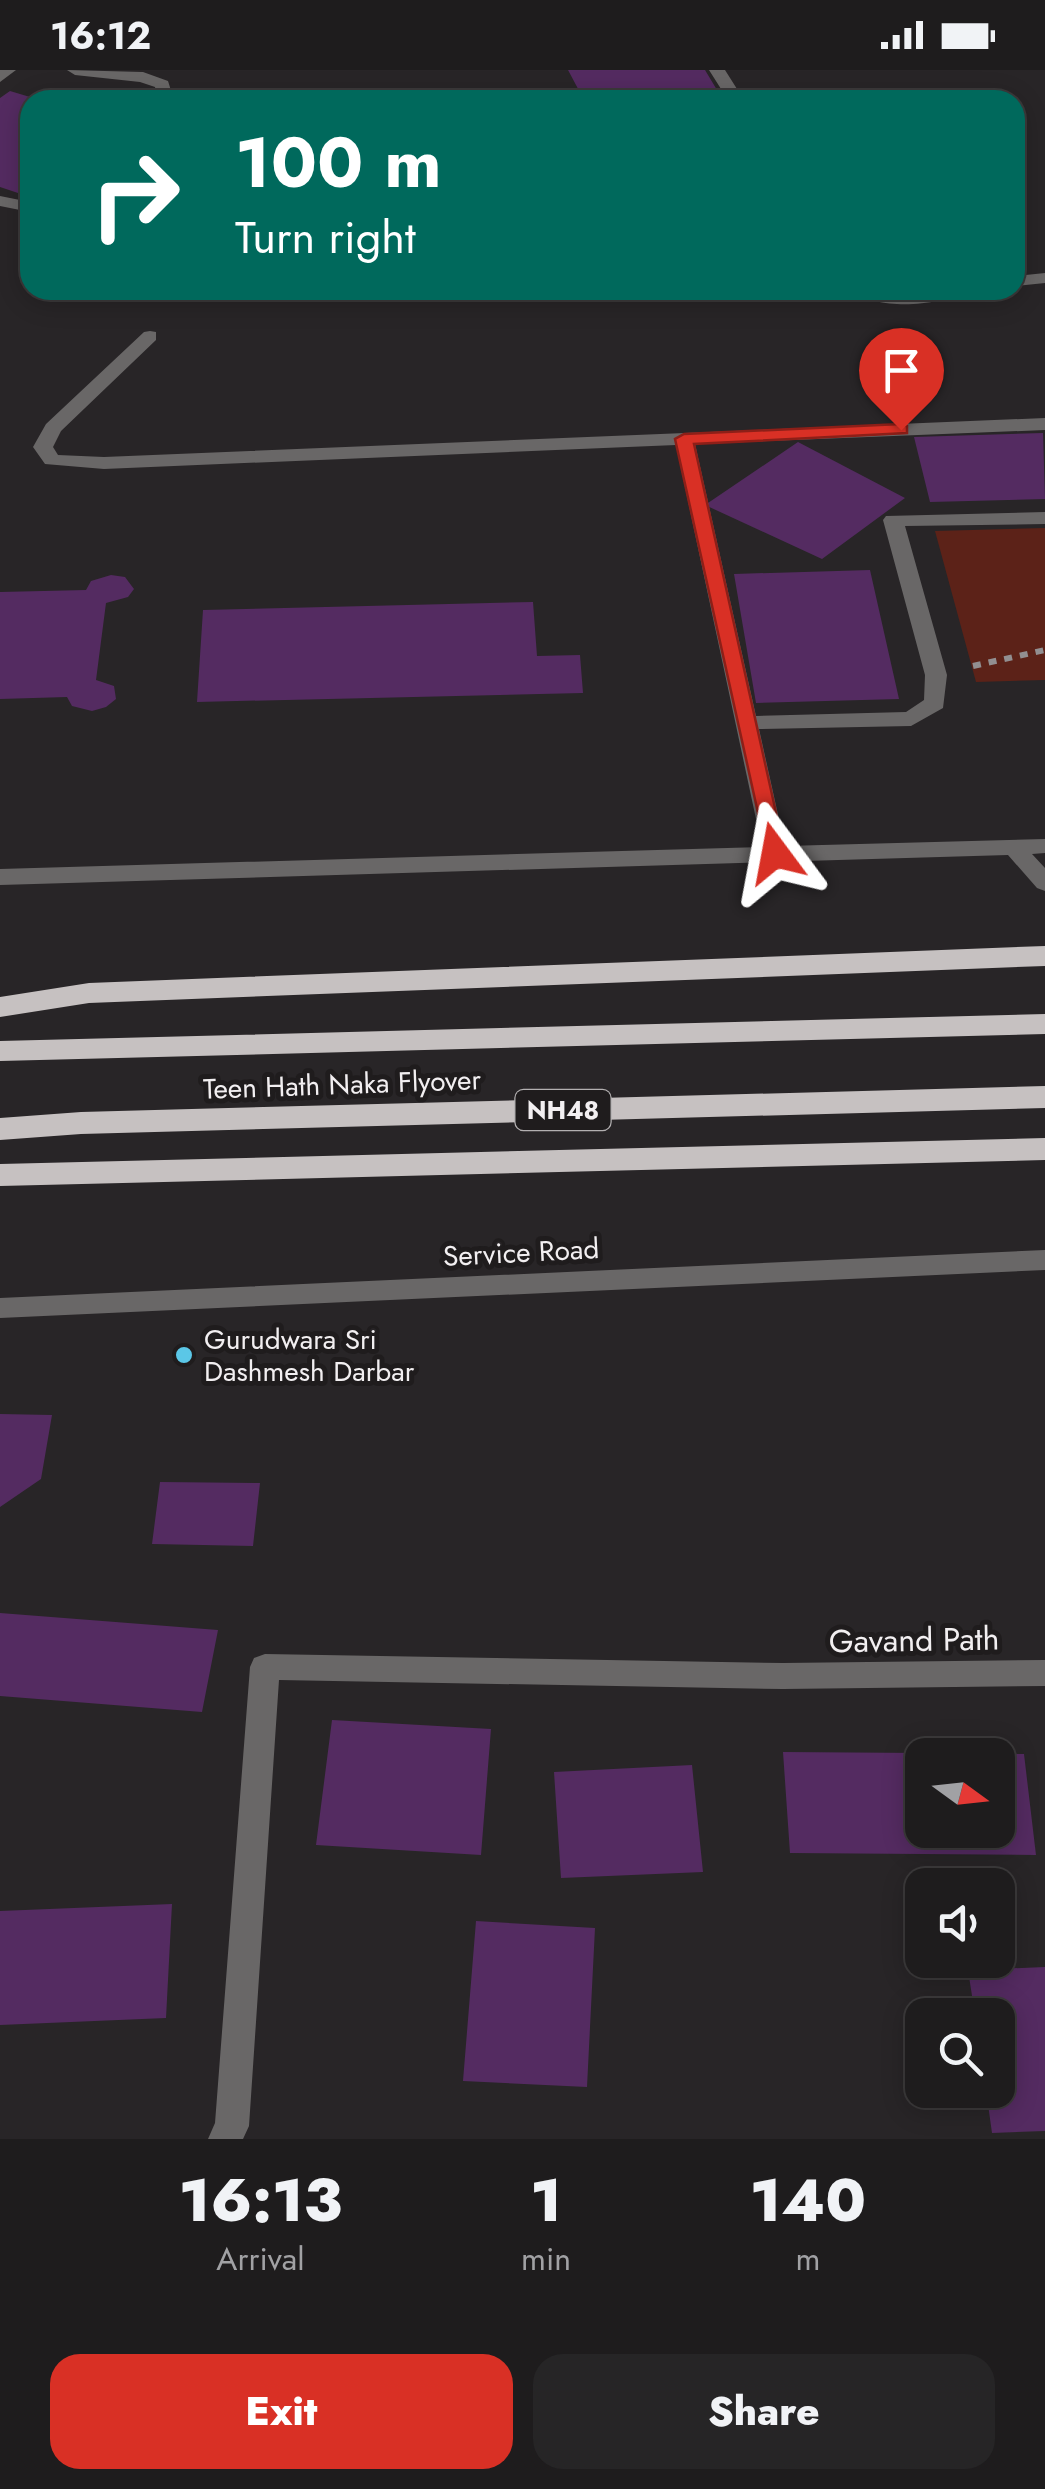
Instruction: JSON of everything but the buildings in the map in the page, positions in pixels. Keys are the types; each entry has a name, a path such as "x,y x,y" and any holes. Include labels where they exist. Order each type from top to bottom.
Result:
{"highway":[{"path":"0,1007 89,993 1045,956"},
{"name":"Teen Hath Naka Flyover","path":"0,1052 1045,1024"},
{"name":"Teen Hath Naka Flyover","path":"0,1129 1045,1097"},
{"path":"0,1175 1045,1149"}],"street":[{"path":"0,77 8,70"},
{"path":"75,70 143,77 162,84 164,90"},
{"path":"150,336 53,428 43,447 52,460 104,463 1045,424"},
{"path":"684,439 775,853"},
{"path":"747,723 911,719 935,704 936,675 893,520 1045,518"},
{"path":"0,877 1045,846"},
{"path":"1014,847 1045,883"},
{"name":"Service Road","path":"0,1308 1045,1260"},
{"name":"Gavand Path","path":"226,2139 232,2126 265,1666 784,1676 1045,1673"}],"path":[{"path":"936,675 1045,650"}],"shaded area":[{"path":"1045,528 1045,680 976,682 935,531"}],"place":[{"name":"Gurudwara Sri Dashmesh Darbar","path":"184,1355"}],"route":[{"path":"775,853 684,439 901,430"}]}
